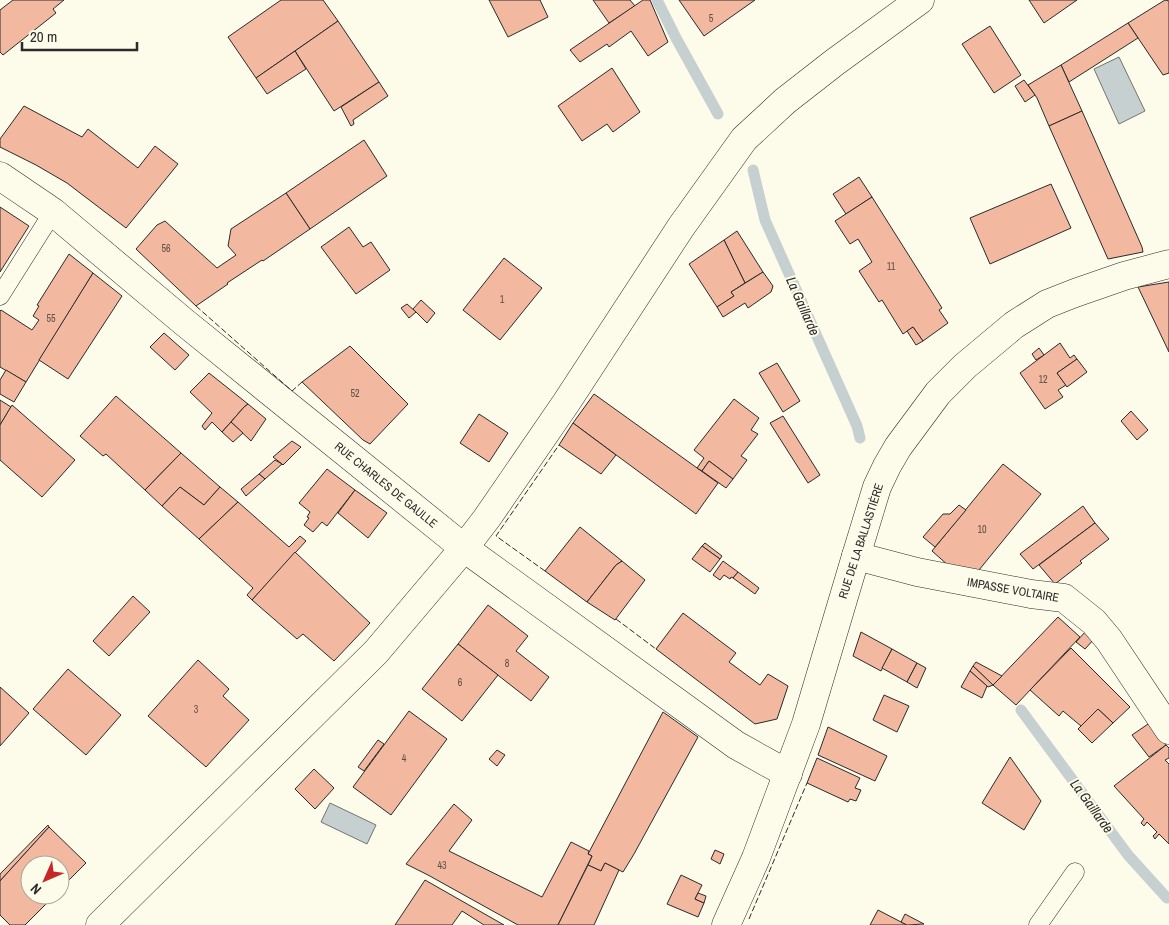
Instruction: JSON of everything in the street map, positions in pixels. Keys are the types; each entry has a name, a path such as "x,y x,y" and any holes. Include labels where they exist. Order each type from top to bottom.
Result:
{"street":[{"path":"100,925 376,652 464,548 487,518 566,403 681,227 744,139 785,101 920,0"},
{"name":"RUE CHARLES DE GAULLE","path":"0,176 53,212 184,322 464,548 736,746 788,774"},
{"name":"RUE DE LA BALLASTIÈRE","path":"726,925 756,858 806,724 877,487 898,447 938,393 965,366 1014,325 1047,304 1124,276 1169,264"},
{"name":"IMPASSE VOLTAIRE","path":"856,556 917,572 1031,594 1064,598 1094,622 1109,640 1169,730"}],"lane":[{"path":"0,296 53,212"},
{"path":"1038,925 1075,872"}],"shaded area":[{"path":"1119,57 1145,111 1119,124 1094,69"},
{"path":"330,803 376,825 367,844 321,822"}],"building":[{"path":"13,0 64,0 53,9 56,13 3,55 0,52 0,10"},
{"path":"281,0 323,0 338,21 256,78 228,37"},
{"path":"489,0 540,0 548,17 508,37"},
{"path":"593,0 630,0 635,6 609,23"},
{"path":"643,0 650,0 668,42 648,56 631,31 609,47 607,44 580,62 570,50"},
{"path":"679,0 755,0 704,36"},
{"path":"1029,0 1077,0 1044,23"},
{"path":"1165,0 1169,1 1169,73 1163,75 1128,23"},
{"path":"338,21 379,82 334,111 295,51"},
{"path":"1128,23 1138,38 1069,82 1061,65"},
{"path":"990,26 1021,75 994,93 962,44"},
{"path":"295,51 306,69 267,94 256,78"},
{"path":"1061,65 1082,111 1049,126 1037,98 1028,85"},
{"path":"612,68 640,112 613,132 607,124 582,141 558,106"},
{"path":"1024,80 1035,95 1025,102 1015,86"},
{"path":"379,82 388,96 353,120 354,124 351,126 341,107"},
{"path":"24,106 82,137 88,129 138,168 155,146 178,164 126,228 67,183 0,147 0,139"},
{"path":"1082,111 1143,252 1108,259 1049,126"},
{"path":"364,140 387,176 310,229 286,193"},
{"path":"859,177 872,197 846,214 833,194"},
{"path":"1051,184 1071,228 990,264 970,218"},
{"path":"286,193 310,229 227,283 196,306 136,249 157,225 165,221 217,268 236,255 228,246 231,229"},
{"path":"872,197 942,308 939,310 948,323 923,341 913,327 903,334 882,300 879,302 859,271 872,262 858,239 850,244 835,221"},
{"path":"0,207 29,226 0,272"},
{"path":"349,227 363,247 371,242 390,270 356,294 321,247"},
{"path":"737,231 763,272 745,283 724,240"},
{"path":"724,240 745,283 731,292 734,296 717,307 689,264"},
{"path":"69,254 93,273 26,382 0,367 0,311 32,330 39,320 33,316 39,306 37,305"},
{"path":"504,258 542,288 500,340 463,310"},
{"path":"763,272 773,286 771,292 748,308 745,303 723,317 717,307 734,296 731,292"},
{"path":"93,273 122,296 68,379 39,360"},
{"path":"1169,282 1169,352 1138,287"},
{"path":"421,300 435,313 427,323 413,309"},
{"path":"407,304 416,312 409,318 401,308"},
{"path":"913,327 923,341 916,345 907,331"},
{"path":"164,333 189,355 175,370 150,347"},
{"path":"1060,343 1070,358 1074,355 1077,359 1057,373 1066,385 1058,390 1063,397 1045,409 1020,373"},
{"path":"350,346 408,404 370,444 363,440 302,382"},
{"path":"1039,348 1044,355 1036,360 1032,354"},
{"path":"1077,359 1087,372 1067,387 1057,373"},
{"path":"777,363 800,401 783,412 759,373"},
{"path":"6,370 26,382 14,402 0,394 0,380"},
{"path":"209,373 248,404 222,432 212,422 205,430 202,426 212,413 190,392"},
{"path":"594,394 718,483 696,514 573,423"},
{"path":"116,396 181,453 145,490 106,454 103,456 80,436"},
{"path":"734,399 759,418 751,430 758,434 741,456 747,460 733,479 709,461 702,471 697,468 704,458 694,450"},
{"path":"0,400 11,407 0,425"},
{"path":"248,404 266,419 251,441 231,422"},
{"path":"12,405 75,460 42,497 0,460 0,425"},
{"path":"1131,411 1148,430 1137,440 1121,421"},
{"path":"479,414 508,433 489,462 460,443"},
{"path":"783,416 820,475 808,483 770,423"},
{"path":"231,422 243,433 233,442 222,432"},
{"path":"573,423 616,455 601,474 559,445"},
{"path":"292,441 301,447 283,465 273,457"},
{"path":"181,453 220,487 204,505 180,487 162,506 145,490"},
{"path":"275,460 282,464 265,479 259,474"},
{"path":"709,461 733,479 726,488 702,471"},
{"path":"1003,464 1041,494 979,570 949,566 932,551"},
{"path":"327,469 355,490 327,526 322,522 313,532 304,525 309,518 307,517 310,512 299,503"},
{"path":"259,474 265,479 246,496 241,489"},
{"path":"180,487 204,505 220,487 238,502 199,539 162,506"},
{"path":"355,490 387,513 368,538 338,513"},
{"path":"238,502 289,547 300,536 306,541 252,600 247,595 253,588 199,539"},
{"path":"959,505 966,510 935,547 923,537 943,514 950,514"},
{"path":"1083,506 1095,523 1033,569 1020,554"},
{"path":"1095,523 1109,539 1080,561 1082,563 1055,584 1039,565"},
{"path":"580,527 622,561 616,565 587,602 545,571"},
{"path":"705,543 722,556 720,559 702,546"},
{"path":"702,546 720,559 710,572 692,559"},
{"path":"295,552 370,623 334,661 303,634 297,639 252,600"},
{"path":"622,561 645,580 615,620 587,602 616,565"},
{"path":"723,561 738,572 733,578 731,577 730,579 724,575 720,580 713,575"},
{"path":"738,572 759,588 755,594 733,578"},
{"path":"133,596 150,612 109,656 93,641"},
{"path":"488,605 528,636 516,651 549,677 531,701 458,644"},
{"path":"683,613 736,653 729,662 760,685 768,674 788,686 777,719 755,724 656,649"},
{"path":"1058,617 1080,637 1016,705 993,685"},
{"path":"1086,631 1095,638 1085,649 1076,642"},
{"path":"861,632 892,649 881,671 853,656"},
{"path":"458,644 498,675 462,721 422,689"},
{"path":"1071,648 1130,707 1113,723 1098,709 1081,726 1063,711 1059,716 1030,690"},
{"path":"892,649 917,663 907,682 882,668"},
{"path":"198,660 229,689 223,696 249,720 206,767 148,716"},
{"path":"976,662 1002,676 993,685 973,666"},
{"path":"917,663 926,668 917,688 907,682"},
{"path":"973,666 993,685 988,687 970,671"},
{"path":"68,669 121,715 86,755 33,709"},
{"path":"970,671 987,686 982,698 961,687"},
{"path":"0,687 29,713 0,746"},
{"path":"884,695 909,706 897,732 873,720"},
{"path":"1098,709 1113,723 1092,743 1078,729"},
{"path":"409,711 447,739 391,815 353,787"},
{"path":"663,712 698,737 623,872 605,863 601,871 588,865 592,856 588,854"},
{"path":"1151,722 1166,745 1149,757 1132,735"},
{"path":"828,727 887,756 875,781 818,755"},
{"path":"378,740 384,744 364,771 358,767"},
{"path":"1166,745 1169,748 1169,758 1165,760 1169,764 1169,844 1159,834 1155,839 1153,836 1157,832 1147,822 1144,826 1141,823 1144,819 1114,786"},
{"path":"497,750 505,755 497,766 489,759"},
{"path":"1010,757 1041,801 1024,830 982,803"},
{"path":"817,758 860,778 855,788 861,790 856,801 850,799 848,802 807,783"},
{"path":"314,769 334,788 315,809 295,789"},
{"path":"454,804 472,820 449,851 542,897 571,842 589,851 588,854 592,856 558,925 518,925 406,864"},
{"path":"48,825 49,827 24,855 20,855 20,859 0,881 0,874"},
{"path":"49,827 86,863 70,879 70,855 24,855"},
{"path":"715,850 724,854 720,864 711,859"},
{"path":"20,859 20,905 45,905 25,925 10,925 0,915 0,881"},
{"path":"605,863 619,870 594,925 558,925 588,865 601,871"},
{"path":"681,875 702,885 695,899 704,903 698,917 667,904"},
{"path":"425,880 504,925 484,925 462,911 452,925 395,925"},
{"path":"698,893 706,896 704,903 695,899"},
{"path":"878,910 901,922 907,925 870,925"},
{"path":"905,914 924,924 907,925 901,922"}],"waterway":[{"name":"La Gaillarde","path":"657,0 718,114"},
{"name":"La Gaillarde","path":"753,170 765,220 857,426 860,438"},
{"name":"La Gaillarde","path":"1021,710 1128,855 1167,898"}],"fence":[{"path":"196,306 292,391 302,382"},
{"path":"545,571 496,536 559,445"},
{"path":"616,619 656,649"},
{"path":"749,919 807,783"}]}
